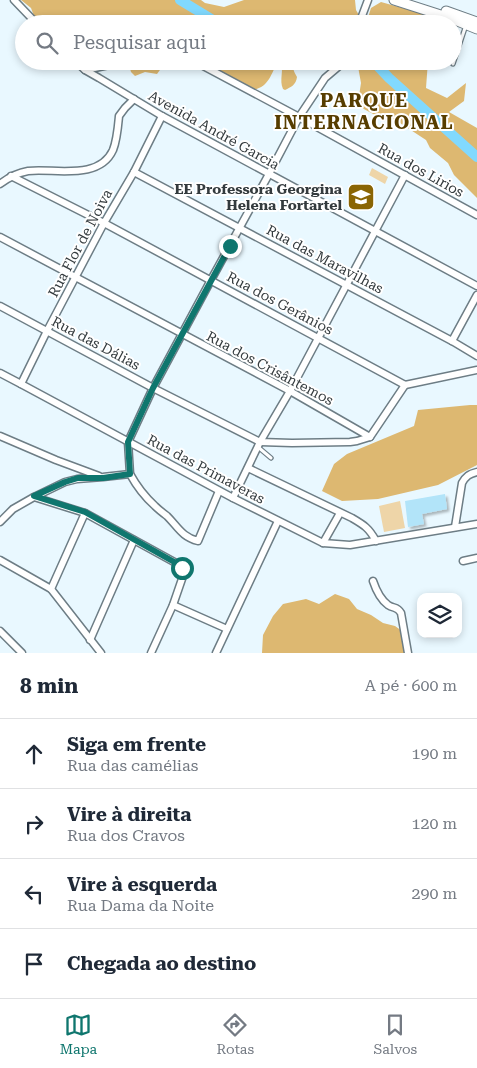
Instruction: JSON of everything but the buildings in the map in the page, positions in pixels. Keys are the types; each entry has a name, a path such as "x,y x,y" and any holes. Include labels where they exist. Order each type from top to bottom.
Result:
{"main road":[{"path":"394,0 441,15"},
{"path":"414,0 457,15"},
{"path":"462,17 477,22"},
{"path":"462,23 477,29"}],"street":[{"path":"14,0 28,15"},
{"path":"362,15 368,0"},
{"name":"Avenida André Garcia","path":"85,70 162,116 477,286"},
{"name":"Rua dos Lirios","path":"211,70 477,215"},
{"path":"219,491 198,541 190,539 181,533 171,520 148,499 130,474 128,442 153,388 299,117 325,78 334,70"},
{"path":"0,184 11,176 29,171 85,170 99,166 114,148 120,116 134,99"},
{"name":"Rua Flor de Noiva","path":"21,384 75,277 134,172 162,116"},
{"name":"Rua das Maravilhas","path":"134,172 477,356"},
{"path":"233,498 259,444 290,391 405,175"},
{"name":"Rua dos Gerânios","path":"11,176 104,223 404,384"},
{"name":"Rua dos Crisântemos","path":"0,237 290,391 370,437"},
{"path":"452,341 477,295"},
{"name":"Rua das Dálias","path":"0,306 259,444"},
{"path":"259,444 357,442 370,437 404,384 477,370"},
{"name":"Rua das Primaveras","path":"0,373 219,491 323,543"},
{"path":"0,436 103,478"},
{"path":"248,468 365,526 371,530 376,541"},
{"path":"455,527 464,479 469,474 477,472"},
{"path":"0,522 13,509 34,496 65,482 78,478 103,478 130,474"},
{"path":"34,496 85,512 176,563 184,570 173,605 151,653"},
{"path":"51,589 85,512"},
{"path":"340,513 323,543 350,545 477,524"},
{"path":"216,653 278,521"},
{"path":"90,640 134,540"},
{"path":"463,561 477,558"},
{"path":"0,560 51,589 101,653"},
{"path":"373,581 382,599 390,606 398,608 402,613 408,653"},
{"path":"173,605 227,629"},
{"path":"0,631 22,653"}],"lane":[{"path":"462,37 466,25"},
{"path":"259,444 271,458"}],"shaded area":[{"path":"21,0 201,0 205,3 224,7 244,0 355,0 356,10 359,15 34,15 31,8"},
{"path":"381,2 427,15 369,15 371,8"},
{"path":"130,70 160,70 157,74 145,72 135,76"},
{"path":"214,70 274,70 263,86 253,90"},
{"path":"282,70 294,70 297,77 296,82 285,90 283,89"},
{"path":"359,70 427,70 426,88 447,98 466,83 464,101 449,112 477,128 477,198 454,175 448,163 430,148 426,140 400,123 388,122 362,108 359,96 361,83"},
{"path":"372,168 388,177 385,184 369,175"},
{"path":"477,405 477,465 438,485 378,499 342,501 322,491 334,464 347,454 414,426 418,410"},
{"path":"400,501 405,528 384,532 379,506"},
{"path":"335,594 349,599 357,609 402,631 406,653 262,653 263,635 273,616 283,604 306,599 319,604"}],"waterway":[{"path":"180,0 205,15"},
{"path":"381,70 477,157"}],"place":[{"name":"EE Professora Georgina Helena Fortartel","path":"361,197"}],"district":[{"name":"PARQUE INTERNACIONAL","path":"364,111"}],"route":[{"path":"182,568 85,512 34,496 78,478 103,478 130,474 128,442 153,388 230,246"}]}
